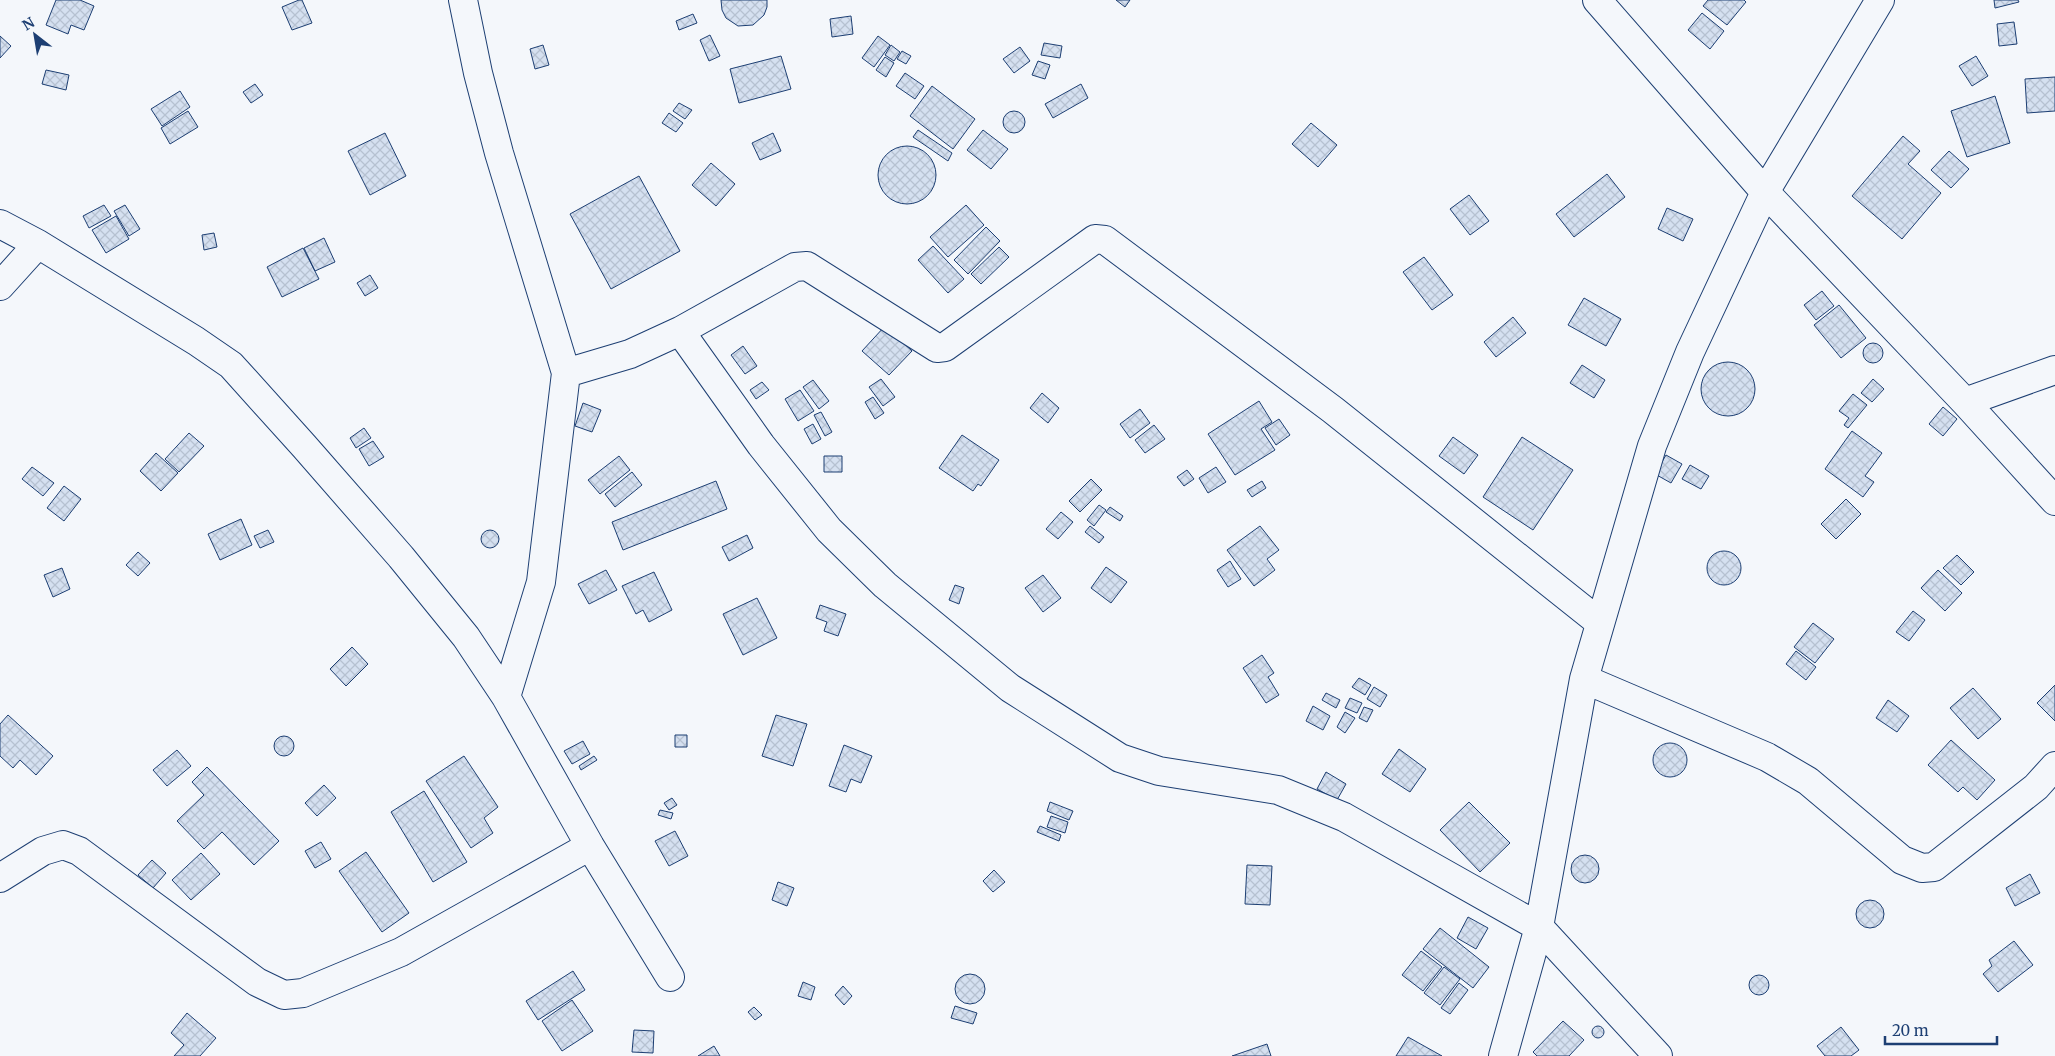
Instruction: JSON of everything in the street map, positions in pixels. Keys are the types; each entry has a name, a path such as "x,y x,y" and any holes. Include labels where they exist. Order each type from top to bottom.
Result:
{"street":[{"path":"462,0 478,73 499,153 566,374 541,582 506,697"},
{"path":"1597,0 1765,192 1965,402 2055,501"},
{"path":"1503,1056 1539,927 1584,679 1599,622 1652,446 1690,352 1765,192 1880,0"},
{"path":"0,224 38,244 196,341 231,365 401,557 466,637 506,697 590,846 670,977"},
{"path":"566,374 630,354 680,331 795,267 807,266 937,348 945,347 1094,239 1105,240 1333,410 1599,622"},
{"path":"0,286 38,244"},
{"path":"680,331 761,446 829,530 885,585 1010,688 1120,758 1159,771 1278,790 1344,817 1539,927 1658,1056"},
{"path":"1965,402 2055,370"},
{"path":"1584,679 1767,757 1808,781 1902,860 1922,868 1934,867 2036,787 2055,766"},
{"path":"0,878 43,851 63,846 79,851 257,982 284,995 303,993 400,952 590,846"}],"building":[{"path":"56,0 80,0 94,6 84,30 71,25 68,34 46,25"},
{"path":"302,0 312,23 292,30 282,7"},
{"path":"721,0 767,0 767,7 764,15 753,25 738,26 726,18 722,10"},
{"path":"1116,0 1130,0 1125,7"},
{"path":"1708,0 1744,0 1746,2 1727,25 1703,6"},
{"path":"1994,0 2018,0 2019,2 1995,8"},
{"path":"1702,13 1724,31 1710,49 1688,30"},
{"path":"693,14 697,23 679,30 676,21"},
{"path":"851,16 853,34 832,37 830,19"},
{"path":"2014,22 2017,44 1999,46 1997,24"},
{"path":"710,35 720,56 709,61 700,40"},
{"path":"0,36 11,46 0,58"},
{"path":"878,36 890,45 874,67 862,58"},
{"path":"1044,43 1062,46 1060,58 1041,55"},
{"path":"543,45 549,65 535,69 530,49"},
{"path":"891,45 900,52 894,61 885,55"},
{"path":"1020,47 1030,61 1014,73 1003,59"},
{"path":"902,51 911,56 906,64 897,59"},
{"path":"781,56 791,89 739,103 730,69"},
{"path":"1976,56 1988,76 1972,86 1959,66"},
{"path":"885,57 894,63 886,77 876,70"},
{"path":"1038,61 1050,65 1045,79 1032,75"},
{"path":"46,70 69,75 66,90 42,84"},
{"path":"905,73 924,86 915,99 896,86"},
{"path":"2055,77 2055,111 2027,113 2025,79"},
{"path":"255,84 263,95 251,103 243,92"},
{"path":"1081,84 1088,98 1053,118 1045,104"},
{"path":"932,86 975,119 953,149 910,116"},
{"path":"180,91 190,107 162,126 151,109"},
{"path":"1995,96 2010,143 1967,157 1951,111"},
{"path":"679,103 692,110 685,119 673,111"},
{"path":"188,111 198,127 170,144 161,128"},
{"path":"1014,111 1022,114 1025,122 1022,130 1014,133 1006,130 1003,122 1006,114"},
{"path":"669,113 683,123 676,132 662,123"},
{"path":"1311,123 1337,145 1318,167 1292,144"},
{"path":"918,130 952,153 948,161 913,137"},
{"path":"983,130 1008,149 991,169 967,150"},
{"path":"385,133 406,176 370,195 348,151"},
{"path":"773,133 781,151 760,160 752,143"},
{"path":"1903,136 1920,151 1908,164 1941,193 1902,239 1852,196"},
{"path":"907,146 923,151 931,159 936,175 931,191 923,199 907,204 891,199 883,191 878,175 883,159 891,151"},
{"path":"1949,151 1969,169 1951,188 1931,170"},
{"path":"711,163 735,184 716,206 692,185"},
{"path":"1607,174 1625,197 1574,237 1556,214"},
{"path":"639,176 680,251 611,289 570,214"},
{"path":"1469,195 1489,221 1470,235 1450,209"},
{"path":"104,205 111,216 89,228 83,216"},
{"path":"125,205 140,229 129,236 114,211"},
{"path":"966,205 984,225 948,257 930,237"},
{"path":"1667,208 1693,219 1683,241 1658,229"},
{"path":"116,216 129,239 106,253 92,230"},
{"path":"986,227 1000,241 968,274 954,260"},
{"path":"214,233 217,247 204,250 202,235"},
{"path":"324,238 335,262 315,271 304,248"},
{"path":"933,246 964,279 948,293 918,260"},
{"path":"999,247 1009,257 981,284 971,274"},
{"path":"303,248 319,279 282,297 267,267"},
{"path":"1424,257 1453,295 1432,310 1403,272"},
{"path":"370,275 378,288 365,296 357,283"},
{"path":"1822,291 1834,306 1816,320 1804,305"},
{"path":"1584,298 1621,319 1606,346 1568,325"},
{"path":"1839,305 1866,338 1841,358 1814,325"},
{"path":"1513,317 1526,333 1496,357 1484,342"},
{"path":"885,326 912,351 889,375 862,351"},
{"path":"1873,343 1880,346 1883,353 1880,360 1873,363 1866,360 1863,353 1866,346"},
{"path":"743,346 757,366 745,374 731,355"},
{"path":"1723,362 1733,362 1743,366 1751,374 1755,389 1751,404 1743,412 1733,416 1723,416 1713,412 1705,404 1701,394 1701,384 1705,374 1713,366"},
{"path":"1582,365 1605,380 1594,398 1570,383"},
{"path":"881,379 895,397 883,406 869,387"},
{"path":"1873,379 1884,389 1872,402 1861,393"},
{"path":"813,380 829,401 819,409 803,387"},
{"path":"762,382 769,390 756,399 750,390"},
{"path":"800,390 814,411 798,421 785,399"},
{"path":"1042,393 1059,408 1048,423 1030,408"},
{"path":"1853,394 1867,405 1848,428 1844,425 1849,418 1839,411"},
{"path":"873,397 884,413 875,419 865,402"},
{"path":"1259,401 1272,422 1261,429 1275,450 1235,475 1208,434"},
{"path":"583,403 601,410 592,432 575,426"},
{"path":"1943,407 1957,419 1943,436 1929,424"},
{"path":"1140,409 1150,423 1130,438 1120,424"},
{"path":"821,412 832,432 825,436 814,415"},
{"path":"1279,419 1290,435 1276,445 1265,428"},
{"path":"813,424 821,439 812,444 804,429"},
{"path":"1154,425 1165,439 1145,453 1135,440"},
{"path":"364,428 371,438 356,448 350,438"},
{"path":"1852,431 1882,453 1865,476 1874,482 1863,497 1825,469"},
{"path":"189,433 204,446 179,472 165,459"},
{"path":"962,435 999,460 981,486 978,484 973,491 939,468"},
{"path":"1453,437 1478,455 1464,474 1439,456"},
{"path":"1522,437 1573,470 1533,530 1483,497"},
{"path":"373,441 384,457 369,466 359,449"},
{"path":"156,453 178,473 161,491 140,471"},
{"path":"1666,455 1682,464 1671,483 1655,474"},
{"path":"619,456 630,470 600,494 588,480"},
{"path":"824,456 842,456 842,472 824,472"},
{"path":"1690,465 1709,476 1701,489 1682,479"},
{"path":"32,467 54,483 43,496 22,479"},
{"path":"1216,467 1226,482 1208,493 1199,478"},
{"path":"1187,470 1194,479 1184,486 1177,477"},
{"path":"632,472 642,485 615,507 605,494"},
{"path":"1091,479 1102,490 1080,512 1069,501"},
{"path":"716,481 727,509 623,550 612,522"},
{"path":"1262,481 1266,488 1252,497 1247,490"},
{"path":"64,486 81,499 64,521 47,508"},
{"path":"1846,499 1861,514 1836,539 1821,524"},
{"path":"1099,505 1106,510 1094,526 1087,520"},
{"path":"1110,507 1123,516 1120,521 1106,512"},
{"path":"1061,512 1073,522 1058,539 1046,529"},
{"path":"241,519 252,545 220,560 208,534"},
{"path":"1090,526 1104,537 1099,543 1085,532"},
{"path":"1260,526 1279,550 1267,559 1275,570 1254,586 1227,550"},
{"path":"268,530 274,542 260,548 254,536"},
{"path":"486,530 494,530 499,535 497,546 486,548 481,543 481,535"},
{"path":"747,535 753,548 729,561 722,547"},
{"path":"1724,551 1731,552 1736,556 1740,561 1740,575 1736,580 1731,584 1724,585 1717,584 1712,580 1708,575 1707,568 1708,561 1712,556 1717,552"},
{"path":"138,552 150,563 138,576 126,565"},
{"path":"1957,555 1974,572 1961,585 1943,568"},
{"path":"1230,561 1241,579 1228,587 1217,570"},
{"path":"1106,567 1127,582 1111,603 1091,588"},
{"path":"62,568 70,589 53,597 44,575"},
{"path":"606,570 617,590 589,604 578,584"},
{"path":"1938,570 1962,593 1945,611 1921,588"},
{"path":"654,572 672,610 649,622 643,610 636,614 622,586"},
{"path":"1043,575 1061,598 1043,612 1025,588"},
{"path":"955,585 964,588 959,604 949,600"},
{"path":"757,598 777,638 743,655 723,614"},
{"path":"820,605 846,614 838,636 824,631 827,622 816,618"},
{"path":"1913,611 1925,620 1909,641 1896,632"},
{"path":"1813,623 1834,639 1815,663 1794,647"},
{"path":"352,647 368,664 346,686 330,669"},
{"path":"1796,651 1816,667 1806,680 1786,664"},
{"path":"1262,655 1274,673 1268,677 1279,695 1266,703 1243,668"},
{"path":"1359,678 1371,685 1365,695 1352,687"},
{"path":"2055,685 2055,721 2037,703"},
{"path":"1374,687 1387,695 1380,707 1367,699"},
{"path":"1973,688 2001,719 1978,739 1950,708"},
{"path":"1326,693 1340,700 1336,708 1322,700"},
{"path":"1350,698 1362,703 1357,713 1345,708"},
{"path":"1888,700 1909,716 1897,732 1876,718"},
{"path":"1313,706 1330,716 1323,730 1306,721"},
{"path":"1364,707 1373,710 1367,722 1359,718"},
{"path":"1345,712 1355,718 1345,733 1337,727"},
{"path":"8,715 53,756 36,775 20,760 13,768 0,756 0,724"},
{"path":"776,715 807,724 793,766 762,756"},
{"path":"675,735 687,735 687,747 675,747"},
{"path":"280,736 288,736 294,742 294,750 288,756 280,756 274,750 274,742"},
{"path":"1951,740 1995,780 1977,800 1963,787 1958,792 1928,765"},
{"path":"583,741 590,754 572,764 564,751"},
{"path":"1670,743 1682,748 1687,760 1682,772 1670,777 1658,772 1653,760 1658,748"},
{"path":"844,745 872,756 861,783 851,779 846,792 829,786"},
{"path":"1399,749 1426,769 1410,792 1382,774"},
{"path":"177,750 191,766 167,786 153,770"},
{"path":"464,756 498,807 484,818 493,833 471,848 426,781"},
{"path":"594,756 597,760 581,770 579,766"},
{"path":"207,767 279,841 254,865 222,832 204,849 177,821 204,795 192,782"},
{"path":"1326,772 1346,784 1337,800 1317,789"},
{"path":"324,785 336,798 317,816 305,803"},
{"path":"424,791 467,862 433,882 391,812"},
{"path":"672,798 677,805 669,810 664,803"},
{"path":"1050,802 1073,811 1069,820 1047,811"},
{"path":"1469,802 1510,843 1480,872 1440,830"},
{"path":"660,810 673,813 671,819 658,815"},
{"path":"1051,816 1068,822 1065,833 1047,827"},
{"path":"1040,826 1061,835 1059,841 1037,832"},
{"path":"675,831 688,856 669,866 655,841"},
{"path":"321,842 331,859 315,868 305,851"},
{"path":"366,852 409,913 382,932 339,871"},
{"path":"201,853 220,874 191,900 172,880"},
{"path":"1585,855 1595,859 1599,869 1595,879 1585,883 1575,879 1571,869 1575,859"},
{"path":"152,860 166,873 153,888 138,875"},
{"path":"1247,865 1272,866 1270,905 1245,904"},
{"path":"994,870 1005,882 993,892 983,881"},
{"path":"2030,874 2040,893 2015,906 2006,888"},
{"path":"778,882 794,888 787,906 772,900"},
{"path":"1870,900 1880,904 1884,914 1880,924 1870,928 1860,924 1856,914 1860,904"},
{"path":"1468,917 1488,928 1476,949 1457,938"},
{"path":"1440,928 1489,967 1473,988 1423,949"},
{"path":"2014,941 2033,965 1998,992 1983,974 1992,966 1989,960"},
{"path":"1421,951 1442,967 1423,991 1402,975"},
{"path":"1444,967 1460,979 1440,1005 1424,993"},
{"path":"573,971 585,990 538,1020 526,1001"},
{"path":"970,974 981,978 985,989 981,1000 970,1004 959,1000 955,989 959,978"},
{"path":"1759,975 1766,978 1769,985 1766,992 1759,995 1752,992 1749,985 1752,978"},
{"path":"803,982 815,987 811,1000 798,996"},
{"path":"1459,983 1468,990 1450,1014 1441,1008"},
{"path":"843,986 852,996 844,1005 835,995"},
{"path":"572,1000 593,1031 562,1051 542,1021"},
{"path":"955,1006 977,1013 973,1024 951,1018"},
{"path":"754,1007 762,1015 755,1020 748,1012"},
{"path":"187,1013 216,1038 200,1056 174,1056 184,1045 171,1033"},
{"path":"1563,1021 1584,1040 1569,1056 1537,1056 1533,1052"},
{"path":"1596,1026 1600,1026 1604,1032 1600,1038 1596,1038 1592,1034 1592,1030"},
{"path":"1841,1027 1859,1050 1851,1056 1825,1056 1817,1046"},
{"path":"634,1030 654,1031 653,1053 632,1052"},
{"path":"1408,1037 1442,1056 1396,1056"},
{"path":"1267,1044 1271,1056 1232,1056"},
{"path":"714,1046 720,1056 698,1056"}]}
